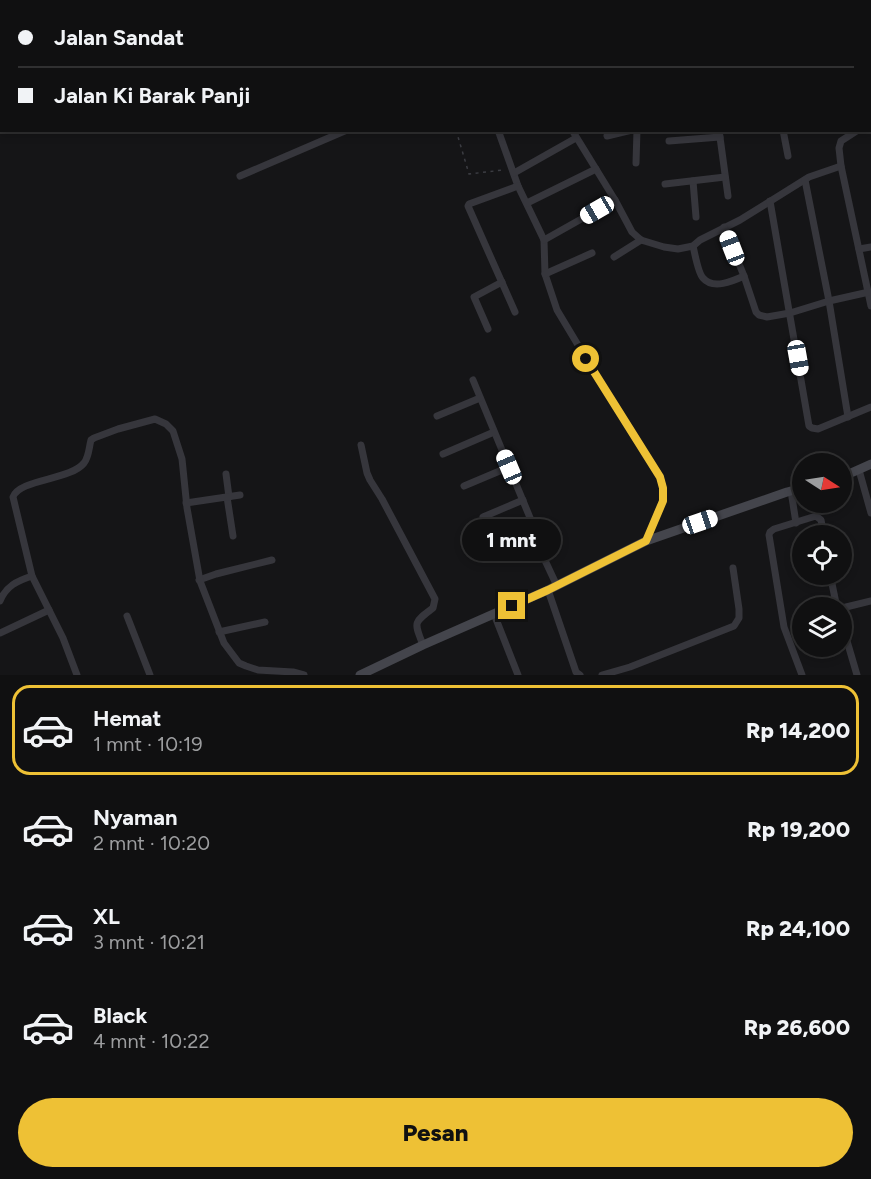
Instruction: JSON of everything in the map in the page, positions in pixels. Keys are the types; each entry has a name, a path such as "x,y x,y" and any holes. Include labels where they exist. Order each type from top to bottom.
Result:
{"street":[{"path":"240,176 342,132"},
{"path":"499,132 518,186 544,240 545,274 557,310 660,477 663,501 646,541"},
{"path":"573,132 632,232 641,240 678,249 693,246 809,177 841,166"},
{"path":"607,136 624,132"},
{"path":"636,163 637,132"},
{"path":"783,132 788,156"},
{"path":"855,132 841,141 839,148 871,306"},
{"path":"669,141 720,134 728,196"},
{"path":"513,171 576,138"},
{"path":"527,203 596,169"},
{"path":"665,184 725,177"},
{"path":"805,180 829,301 848,417"},
{"path":"693,181 696,217"},
{"path":"515,312 468,206 518,186"},
{"path":"544,240 615,200"},
{"path":"770,201 809,426 818,429 871,406"},
{"path":"724,227 759,315 767,317 790,313 869,292"},
{"path":"614,257 641,240"},
{"path":"693,246 702,278 711,283 719,283 744,276"},
{"path":"859,249 871,247"},
{"path":"545,274 592,253"},
{"path":"488,329 474,297 502,282"},
{"path":"473,380 537,533 576,672 580,675"},
{"path":"437,416 480,398"},
{"path":"77,675 63,638 32,576 13,497 21,488 80,466 85,462 91,440 94,438 155,419 166,424 173,431 182,459 186,503 199,580 224,643 239,663 258,670 304,675"},
{"path":"443,454 494,432"},
{"path":"361,445 370,480 435,599 433,608 418,619 416,627 423,645"},
{"path":"852,473 871,464"},
{"path":"464,486 509,467"},
{"path":"859,470 871,513"},
{"path":"226,474 233,536"},
{"path":"360,675 371,673 423,645 552,588 646,541 791,491 795,523"},
{"path":"186,503 240,495"},
{"path":"483,517 523,500"},
{"path":"802,675 784,627 769,535 774,529 816,516 821,520 822,525"},
{"path":"493,552 537,533"},
{"path":"199,580 272,561"},
{"path":"602,675 631,671 734,626 739,618 739,609 733,568"},
{"path":"0,601 12,585 32,576"},
{"path":"852,606 871,601"},
{"path":"0,633 49,610"},
{"path":"494,614 518,675"},
{"path":"127,616 150,675"},
{"path":"219,632 265,622"},
{"path":"852,657 857,675"}],"path":[{"path":"457,132 469,174 513,171"}],"route":[{"path":"512,606 646,541 663,501 660,477 586,359"}]}
